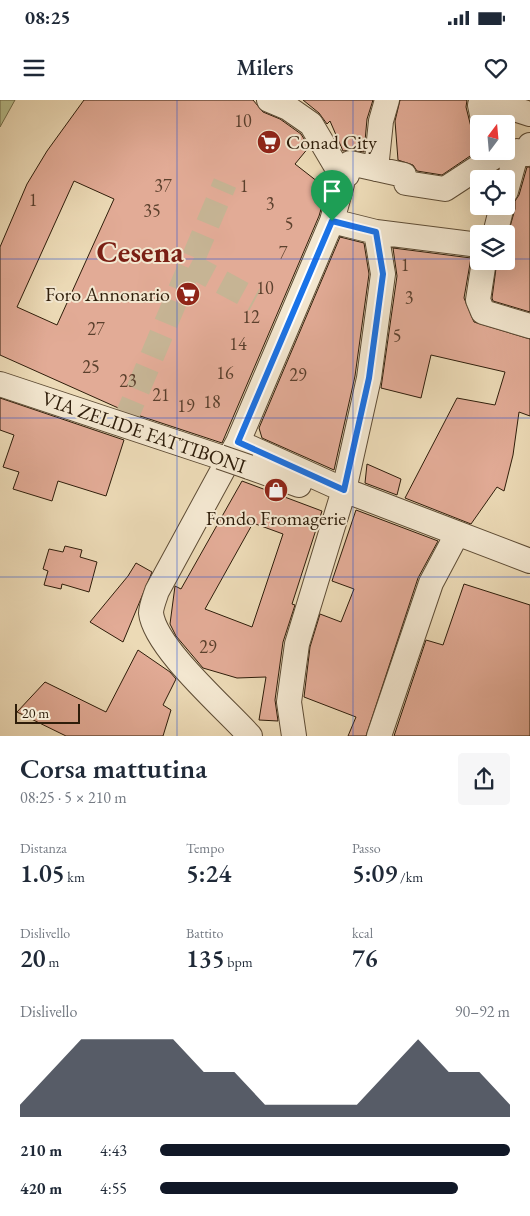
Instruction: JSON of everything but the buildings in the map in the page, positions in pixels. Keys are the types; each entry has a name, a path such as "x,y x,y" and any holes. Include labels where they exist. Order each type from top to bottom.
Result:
{"street":[{"path":"376,169 382,121 387,100"},
{"path":"484,109 489,101 530,114"},
{"path":"250,736 187,672 158,632 151,612 157,590 229,449 332,221 342,184 340,173 311,124 282,103"},
{"path":"340,173 347,175 350,163 404,174 406,183 445,189 496,160"},
{"path":"332,221 376,232 470,244"},
{"path":"294,736 289,702 296,644 344,490 369,378 383,274 376,232"},
{"path":"483,270 478,300 483,312 530,326"},
{"name":"VIA ZELIDE FATTIBONI","path":"0,384 229,449 249,467 327,495 344,490"},
{"path":"229,449 344,490 530,561"},
{"path":"379,736 431,583 457,534"}],"green space":[{"path":"0,100 15,100 0,127"}],"tunnel":[{"path":"124,423 225,183"},
{"path":"190,265 255,300"}],"place":[{"name":"Conad City","path":"269,142"},
{"name":"Foro Annonario","path":"188,294"},
{"name":"Fondo Fromagerie","path":"276,490"}],"district":[{"name":"Cesena","path":"140,252"}],"route":[{"path":"332,221 376,232 383,274 369,378 344,490 238,442 332,221"}]}
